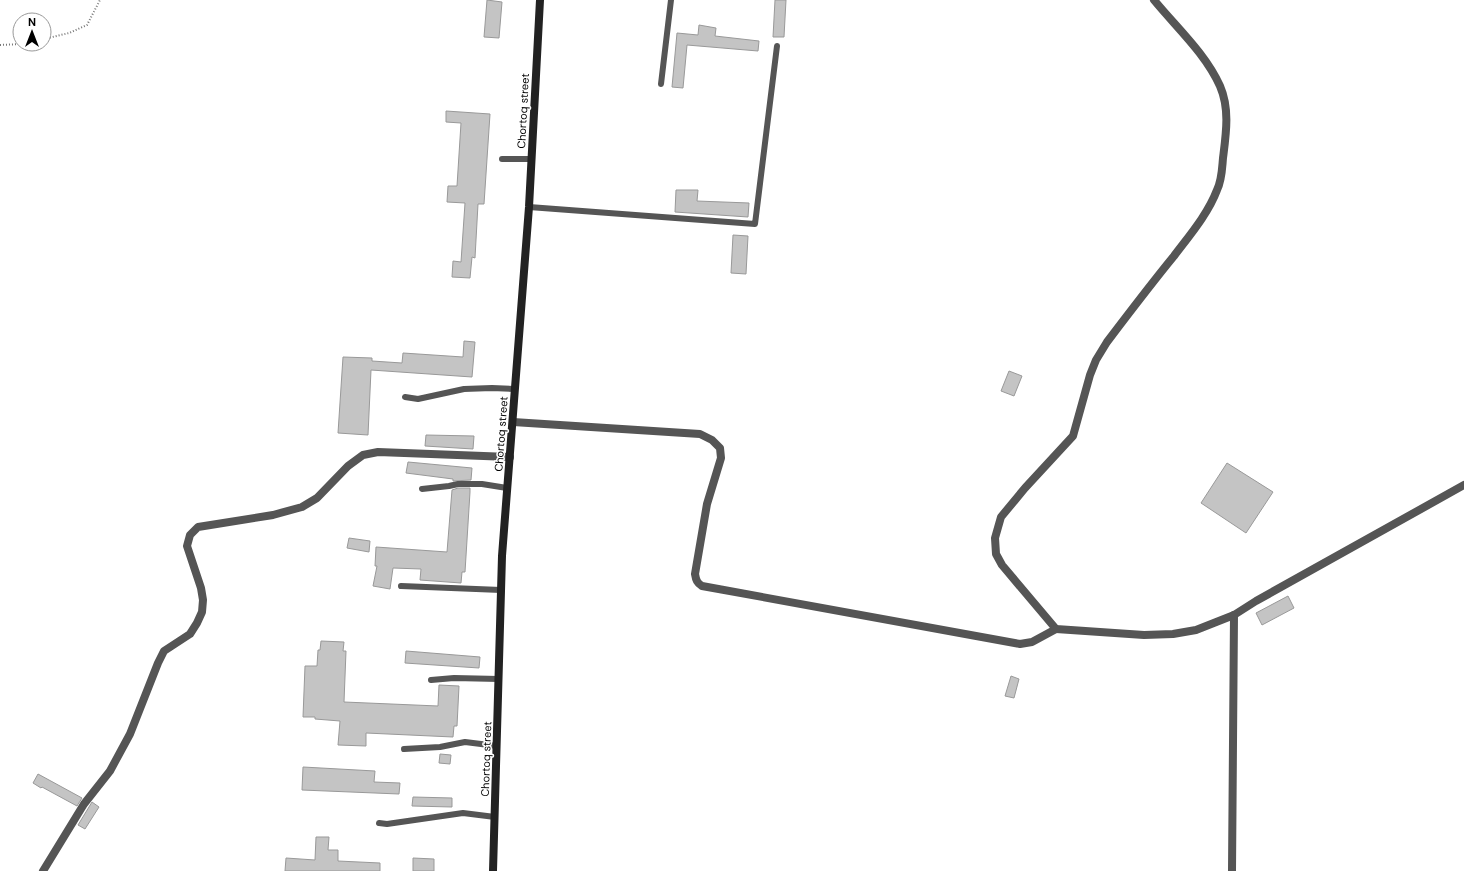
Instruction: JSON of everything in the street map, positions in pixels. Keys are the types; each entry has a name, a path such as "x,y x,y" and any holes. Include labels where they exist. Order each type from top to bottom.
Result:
{"main road":[{"name":"Chortoq street","path":"493,871 502,556 529,207 540,0"}],"street":[{"path":"1056,629 1002,565 996,554 995,538 1001,517 1025,488 1073,436 1090,375 1096,360 1107,342 1192,232 1218,190 1221,178 1227,118 1224,95 1220,85 1201,54 1154,0"},
{"path":"513,422 700,434 712,440 720,448 721,458 707,504 696,574 696,580 698,584 702,586 1020,644 1032,642 1056,629 1144,635 1172,634 1196,630 1234,615 1256,601 1464,485"},
{"path":"43,871 84,804 110,771 130,734 164,651 190,634 202,612 203,600 201,588 187,546 190,535 198,527 273,516 302,508 317,498 348,466 363,455 378,452 510,457"},
{"path":"1232,871 1234,615"}],"lane":[{"path":"661,84 671,0"},
{"path":"529,207 755,224 777,46"},
{"path":"502,159 531,159"},
{"path":"405,396 418,399 464,389 492,388 515,390"},
{"path":"422,489 458,484 482,484 508,488"},
{"path":"401,586 501,590"},
{"path":"431,680 460,678 499,679"},
{"path":"404,749 440,747 465,742 497,746"},
{"path":"380,823 387,824 463,813 495,817"}],"path":[{"path":"52,37 69,33 87,24 100,0"},
{"path":"0,46 12,45"}],"building":[{"path":"487,0 502,2 499,38 484,37"},
{"path":"775,0 786,0 784,37 773,37"},
{"path":"699,25 716,28 715,36 759,41 758,51 687,45 683,88 672,87 677,33 698,35"},
{"path":"446,111 490,114 484,204 478,204 475,258 472,257 470,278 452,277 453,261 461,262 465,203 447,202 448,186 457,186 461,123 446,122"},
{"path":"676,190 698,190 697,201 749,203 748,217 675,212"},
{"path":"733,235 748,236 746,274 731,273"},
{"path":"464,341 475,342 472,377 371,370 368,435 338,433 343,357 372,358 372,361 402,363 403,353 463,357"},
{"path":"1009,371 1022,376 1014,396 1001,391"},
{"path":"426,435 474,436 473,449 425,446"},
{"path":"408,462 472,468 471,480 453,481 453,479 406,473"},
{"path":"1227,463 1273,492 1246,533 1201,503"},
{"path":"458,488 470,488 465,572 462,572 461,583 420,580 421,569 393,568 390,589 373,586 377,566 375,566 376,547 447,552 452,490"},
{"path":"349,538 370,541 369,552 347,548"},
{"path":"1288,596 1294,608 1262,625 1256,613"},
{"path":"321,641 344,642 343,651 346,651 344,702 438,706 439,685 459,686 457,726 454,726 453,737 366,733 366,746 338,745 340,721 315,719 315,717 303,717 305,666 317,666 318,650 320,650"},
{"path":"406,651 480,657 479,668 405,663"},
{"path":"1011,676 1019,679 1014,698 1005,696"},
{"path":"440,754 451,755 450,764 439,763"},
{"path":"303,767 375,771 374,782 400,783 399,794 302,790"},
{"path":"38,774 82,798 77,806 33,783"},
{"path":"413,797 452,798 452,807 412,806"},
{"path":"92,802 99,807 85,829 78,825"},
{"path":"316,837 329,837 328,850 338,850 338,861 380,863 380,871 285,871 286,858 315,860"},
{"path":"413,858 434,859 434,871 413,871"}]}
